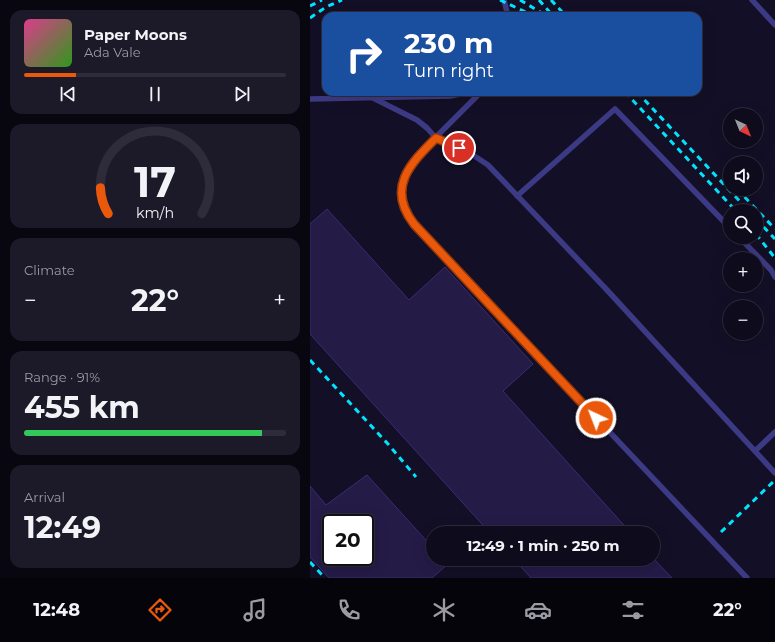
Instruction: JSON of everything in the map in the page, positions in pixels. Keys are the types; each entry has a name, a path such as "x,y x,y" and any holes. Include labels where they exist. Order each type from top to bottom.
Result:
{"lane":[{"path":"504,0 507,12"},
{"path":"752,0 775,25"},
{"path":"310,99 450,96"},
{"path":"477,96 415,158 407,169 401,194 402,206 407,216 747,578"},
{"path":"371,97 417,120 436,138 470,153 488,165 607,290 775,473"},
{"path":"517,196 615,109 723,221"},
{"path":"746,244 771,270 775,277"},
{"path":"755,451 775,432"}],"building":[{"path":"327,209 409,300 445,267 533,364 503,391 625,526 484,526 310,334 310,224"},
{"path":"367,475 426,540 426,566 446,566 432,578 329,578 310,557 310,486 326,505"},
{"path":"660,565 672,578 531,578 520,566"}],"railway":[{"path":"310,6 322,0"},
{"path":"310,18 326,7 342,0"},
{"path":"500,0 526,12"},
{"path":"520,0 540,12"},
{"path":"539,0 550,12"},
{"path":"551,0 562,12"},
{"path":"629,96 729,204"},
{"path":"641,96 742,204"},
{"path":"744,196 775,229"},
{"path":"763,226 775,239"},
{"path":"763,243 775,258"},
{"path":"310,360 388,444 416,477"},
{"path":"721,532 775,480"},
{"path":"310,562 325,578"}],"route":[{"path":"459,148 436,138 415,158 407,169 401,194 402,206 407,216 596,418"}]}
